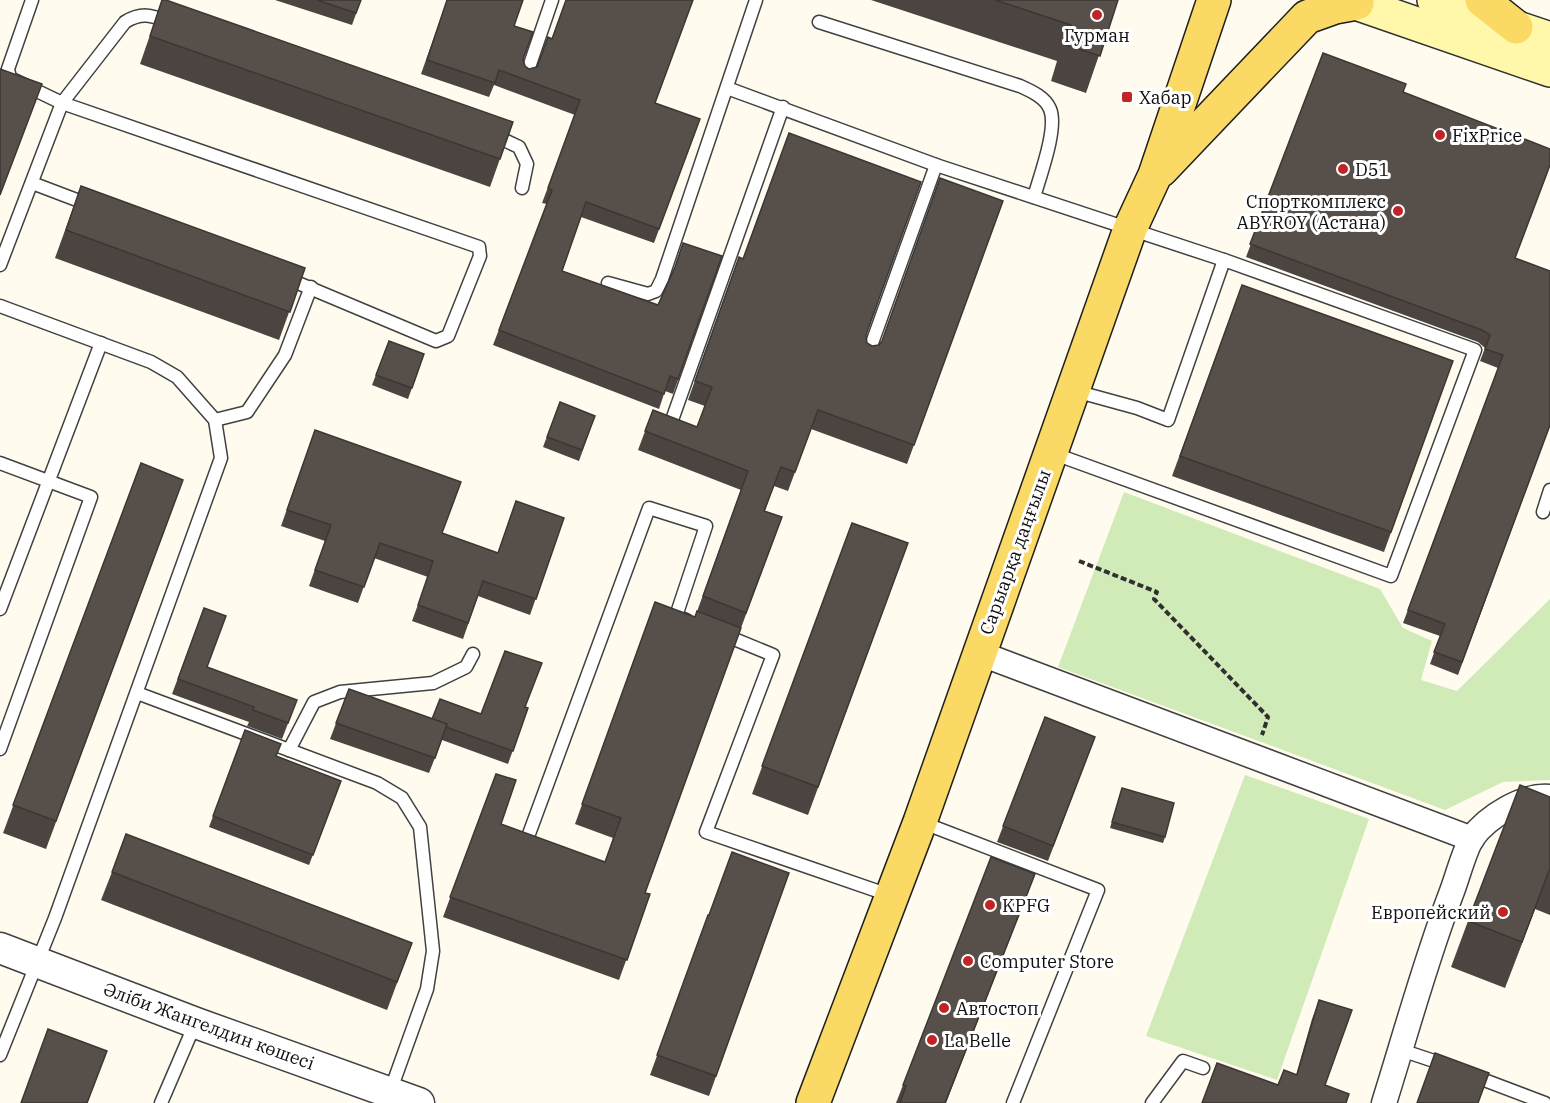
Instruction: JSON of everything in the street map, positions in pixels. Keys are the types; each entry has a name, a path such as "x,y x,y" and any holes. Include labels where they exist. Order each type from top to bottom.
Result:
{"main road":[{"name":"Сарыарқа даңғылы","path":"813,1103 920,822 1130,229 1155,175 1214,0"},
{"path":"1434,0 1550,39"},
{"path":"1482,0 1516,27"},
{"path":"1155,175 1307,16 1352,2 1550,70"}],"street":[{"path":"979,653 1472,839"},
{"path":"1384,1103 1445,911 1472,839 1487,823 1510,806 1542,796 1550,796"},
{"name":"Әліби Жангелдин көшесі","path":"0,948 196,1023 419,1103"}],"lane":[{"path":"32,0 8,69 10,78 62,103 479,247 480,256 448,336 436,341 277,274"},
{"path":"526,76 552,0"},
{"path":"608,284 648,294 656,291 756,0"},
{"path":"0,265 62,103 124,22 136,15 150,15 184,27"},
{"path":"819,22 1020,86 1038,95 1049,108 1052,120 1049,141 1034,197"},
{"path":"727,87 936,165 1224,260 1474,350 1391,576 1051,453"},
{"path":"672,420 783,107"},
{"path":"480,130 519,147 527,164 522,189"},
{"path":"867,357 936,165"},
{"path":"32,183 99,208"},
{"path":"1073,390 1137,408 1168,420 1224,260"},
{"path":"215,420 248,412 285,355 311,287"},
{"path":"0,306 151,362 177,377 215,420 221,458 39,963 0,1055"},
{"path":"0,609 101,343"},
{"path":"0,463 91,497 0,749"},
{"path":"1543,512 1550,490"},
{"path":"529,834 649,508 706,526 676,616 773,655 705,832 892,896"},
{"path":"290,750 314,702 339,692 433,683 466,667 474,654"},
{"path":"137,693 377,783 402,798 420,827 433,951 427,989 390,1092"},
{"path":"920,822 1098,890 1013,1103"},
{"path":"161,1103 196,1023"},
{"path":"1401,1050 1545,1103"},
{"path":"1152,1103 1183,1061 1203,1068"}],"path":[{"path":"1079,561 1157,592 1154,599 1268,717 1261,738"}],"green space":[{"path":"1124,492 1380,589 1403,628 1432,641 1421,680 1457,691 1550,599 1550,780 1503,782 1445,810 1058,667"},
{"path":"1245,775 1369,819 1277,1080 1146,1036"}],"building":[{"path":"162,0 513,122 500,159 150,36"},
{"path":"317,0 361,0 356,13"},
{"path":"447,0 523,0 514,26 533,32 523,59 525,66 529,69 537,67 548,37 552,39 566,0 693,0 655,103 700,119 659,229 586,202 562,271 658,305 683,243 722,256 678,379 670,376 664,394 499,330 552,190 548,188 580,100 499,70 495,83 427,60"},
{"path":"995,0 1118,0 1100,56 1064,44 1071,25"},
{"name":"Спорткомплекс ABYROY (Астана)","path":"1323,53 1406,84 1403,92 1550,149 1550,165 1515,258 1550,271 1550,425 1462,662 1434,652 1445,624 1408,610 1503,355 1485,349 1490,335 1482,330 1250,244"},
{"path":"0,69 42,84 0,195"},
{"path":"789,133 921,182 866,335 867,343 872,346 879,345 882,341 940,178 1003,201 914,445 818,410 795,472 781,467 764,511 782,517 746,613 703,596 748,471 645,431 653,410 697,427 712,387 695,381 739,257 743,259"},
{"path":"81,186 305,268 290,312 66,230"},
{"path":"1242,285 1453,361 1391,532 1180,456"},
{"path":"389,341 424,354 412,388 376,375"},
{"path":"560,402 595,416 582,450 547,437"},
{"path":"315,430 461,482 442,533 498,553 516,501 564,518 536,599 483,581 468,623 418,605 433,561 380,543 364,587 315,570 331,525 287,510"},
{"path":"141,463 183,480 56,821 13,805"},
{"path":"852,523 908,543 818,787 762,766"},
{"path":"655,602 695,617 697,611 741,628 645,893 650,894 627,960 450,897 496,774 516,780 501,824 605,862 621,818 582,804"},
{"path":"204,608 226,616 207,667 297,700 288,723 253,710 254,707 178,679"},
{"path":"505,651 542,663 525,707 528,708 513,751 446,727 447,724 432,719 440,699 481,714"},
{"path":"349,689 447,724 435,758 336,723"},
{"path":"1045,717 1095,737 1053,846 1003,826"},
{"path":"245,730 281,744 276,756 341,781 313,855 213,816"},
{"name":"Европейский","path":"1520,785 1550,797 1550,868 1522,942 1468,921"},
{"path":"1122,788 1174,803 1165,837 1112,822"},
{"path":"126,834 412,943 397,982 112,872"},
{"path":"732,852 789,873 716,1076 657,1055"},
{"path":"991,857 1035,874 945,1103 900,1103 906,1086 903,1085"},
{"path":"1319,1000 1352,1010 1325,1085 1349,1094 1346,1103 1202,1103 1217,1063 1278,1085 1284,1070 1297,1075"},
{"path":"48,1029 107,1051 87,1103 21,1103"},
{"path":"1435,1053 1489,1073 1478,1103 1417,1103"}],"place":[{"name":"Гурман","path":"1097,15"},
{"name":"Хабар","path":"1127,97"},
{"name":"FixPrice","path":"1440,135"},
{"name":"D51","path":"1343,169"},
{"name":"Спорткомплекс ABYROY (Астана)","path":"1398,211"},
{"name":"KPFG","path":"990,905"},
{"name":"Европейский","path":"1503,912"},
{"name":"Computer Store","path":"968,961"},
{"name":"Автостоп","path":"944,1008"},
{"name":"La Belle","path":"932,1040"}]}
